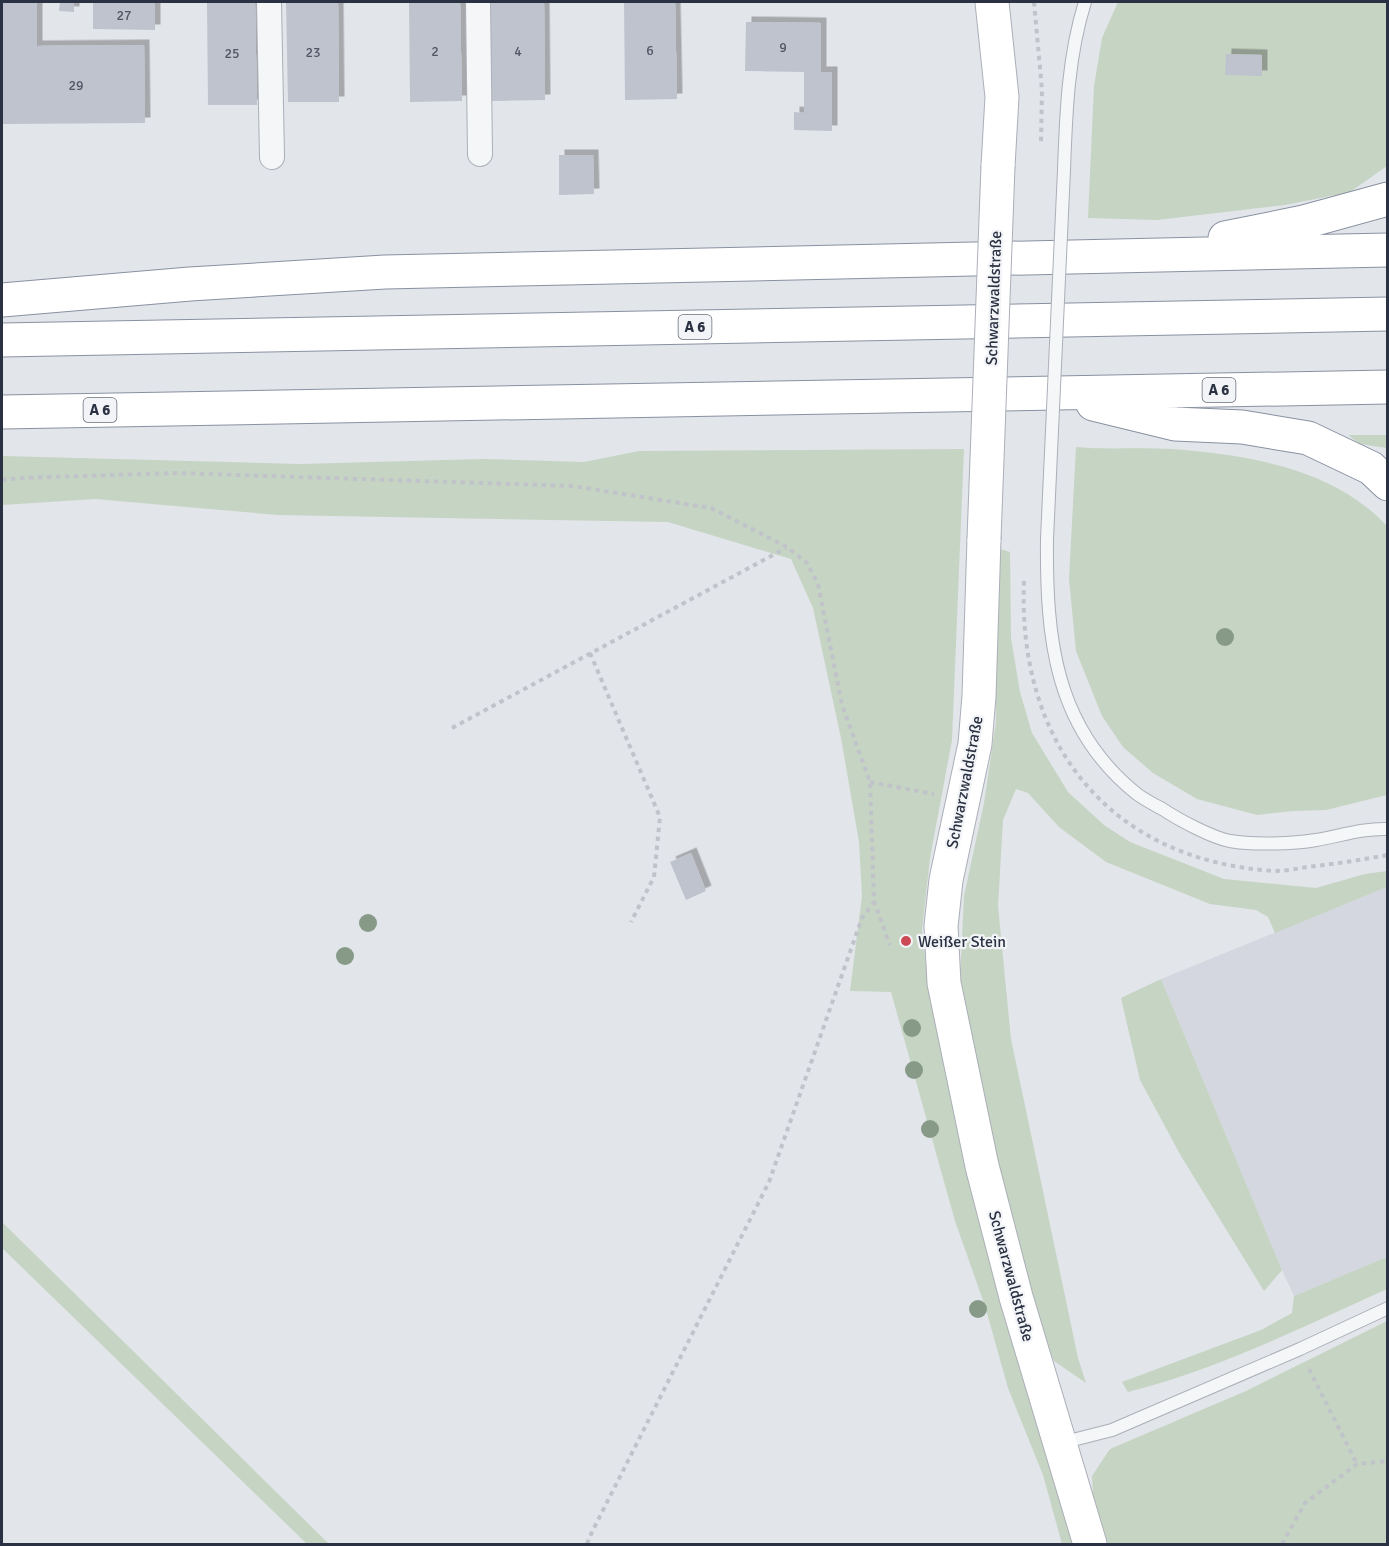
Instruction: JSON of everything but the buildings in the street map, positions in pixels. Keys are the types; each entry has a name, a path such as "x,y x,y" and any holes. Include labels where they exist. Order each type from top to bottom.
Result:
{"main road":[{"name":"Schwarzwaldstraße","path":"992,2 1002,97 979,696 975,744 945,880 941,926 944,983 982,1166 1016,1297 1090,1545"},
{"path":"1129,255 1304,222 1388,199"},
{"path":"2,300 189,284 385,272 1388,250"},
{"name":"A 6","path":"2,340 1388,314"},
{"name":"A 6","path":"2,411 1388,387"},
{"name":"A 6","path":"1050,393 1175,424 1242,427 1308,438 1382,473"}],"street":[{"path":"269,2 272,157"},
{"path":"478,2 480,154"}],"lane":[{"path":"1085,2 1076,30 1069,84 1047,539 1046,594 1052,643 1062,685 1078,725 1106,765 1138,794 1180,820 1229,841 1275,843 1313,841 1374,828 1388,829"},
{"path":"1374,828 1388,820"},
{"path":"1060,1443 1113,1430 1388,1308"}],"path":[{"path":"1034,2 1042,90 1041,146"},
{"path":"2,480 177,473 573,486 711,508 787,547 807,563 818,584 842,705 870,782 874,901 890,945"},
{"path":"452,728 787,547"},
{"path":"1024,571 1022,615 1027,654 1034,688 1045,719 1057,745 1073,770 1112,811 1163,844 1218,864 1277,871 1388,855"},
{"path":"590,653 660,817 654,877 632,922"},
{"path":"870,782 963,799"},
{"path":"587,1545 769,1182 862,918 874,901"},
{"path":"1300,1349 1357,1464"},
{"path":"1282,1545 1305,1503 1357,1464 1388,1461"}],"shaded area":[{"path":"1387,887 1387,1257 1294,1296 1161,979"}],"green space":[{"path":"1118,2 1387,2 1387,166 1350,192 1285,205 1157,220 1088,218 1094,86 1102,38"},
{"path":"1348,435 1387,435 1387,448 1360,444"},
{"path":"1076,447 1172,449 1230,455 1288,468 1341,490 1365,506 1387,526 1387,795 1326,810 1257,815 1197,799 1153,773 1123,747 1102,716 1076,651 1069,579"},
{"path":"964,449 952,740 930,858 922,930 928,983 1079,1544 1062,1544 1043,1475 1008,1388 985,1306 955,1221 891,992 850,991 862,896 859,842 841,738 813,608 791,559 668,522 278,515 95,499 2,505 2,456 300,464 483,459 584,462 639,451"},
{"path":"1000,549 1010,552 1011,638 1020,692 1032,733 1068,792 1104,825 1130,842 1224,879 1316,888 1365,874 1387,871 1387,887 1275,933 1268,917 1256,910 1210,904 1106,862 1059,827 1028,793 1016,789 1003,820 998,906 1011,1039 1078,1358 1086,1383 1054,1361 1043,1334 994,1163 960,979 964,896 984,803 996,722 995,614"},
{"path":"1161,979 1282,1270 1264,1291 1181,1156 1140,1080 1121,998"},
{"path":"2,1222 329,1544 307,1544 2,1248"},
{"path":"1387,1257 1387,1289 1260,1346 1195,1372 1128,1392 1122,1382 1261,1330 1292,1313 1294,1296"},
{"path":"1387,1321 1387,1544 1108,1544 1093,1494 1092,1476 1110,1449 1246,1391"}],"place":[{"name":"Weißer Stein","path":"906,941"}]}
